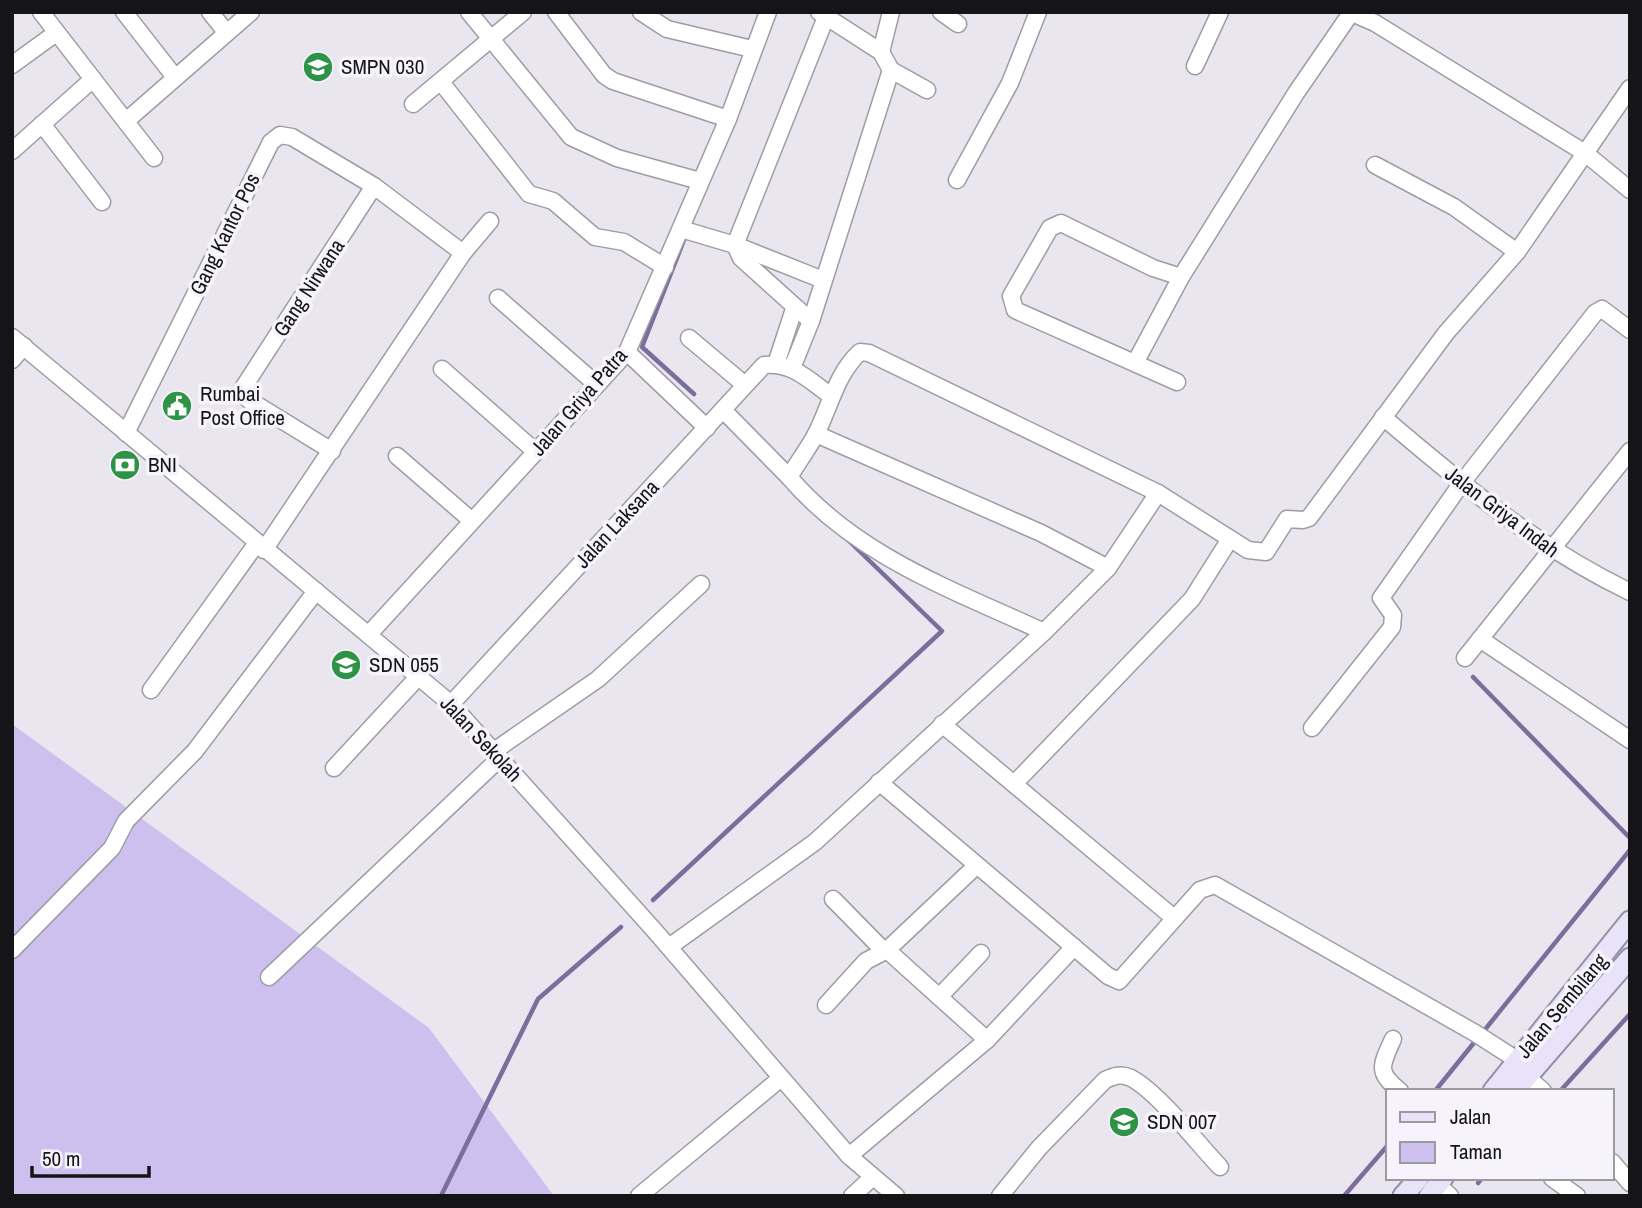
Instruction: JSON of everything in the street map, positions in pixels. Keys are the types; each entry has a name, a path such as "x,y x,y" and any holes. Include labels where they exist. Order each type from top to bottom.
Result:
{"main road":[{"name":"Jalan Sembilang","path":"1520,1076 1630,921"},
{"name":"Jalan Sembilang","path":"1497,1089 1520,1076 1630,958"},
{"path":"1403,1196 1436,1187"}],"street":[{"path":"41,12 154,158"},
{"path":"124,12 174,76"},
{"path":"210,12 226,32"},
{"path":"126,121 174,76 251,12"},
{"path":"469,12 571,137 617,158 699,181"},
{"path":"413,104 523,12"},
{"path":"556,12 604,75 613,81 728,119"},
{"path":"641,12 667,29 752,49"},
{"name":"Jalan Griya Patra","path":"370,633 627,352 665,267 686,231 699,181 728,119 768,12"},
{"path":"881,52 891,12"},
{"path":"941,12 958,24"},
{"path":"957,180 1010,83 1038,12"},
{"path":"1195,66 1220,12"},
{"path":"1135,363 1181,277 1296,93 1351,13 1378,18 1585,153 1630,190"},
{"path":"811,321 794,309 741,258 735,245 822,15 881,52 891,70 928,90"},
{"path":"12,65 56,33"},
{"path":"784,366 811,321 891,70"},
{"path":"12,151 93,79"},
{"path":"441,82 529,194 553,201 595,237 624,242 665,267"},
{"path":"789,477 816,434 831,396 852,360 860,352 869,353 1158,493 1248,551 1266,552 1287,519 1309,518 1446,333 1517,252 1630,88"},
{"path":"42,124 102,202"},
{"name":"Gang Kantor Pos","path":"127,433 271,142 280,135 292,137 374,186"},
{"path":"1375,164 1454,207 1517,252"},
{"path":"374,186 463,253"},
{"name":"Gang Nirwana","path":"332,451 249,400 243,395 243,388 374,186"},
{"path":"151,690 332,451 463,253 490,222"},
{"path":"1177,382 1015,310 1011,296 1050,228 1061,223 1153,268 1181,277"},
{"path":"686,231 735,245 823,280"},
{"path":"498,298 596,384"},
{"path":"784,366 794,309"},
{"path":"1312,728 1392,627 1393,615 1381,597 1461,484 1595,313 1602,309 1630,330"},
{"path":"689,338 746,385"},
{"path":"12,360 18,341"},
{"name":"Jalan Sekolah","path":"18,341 260,546 370,633 451,704 669,947 849,1156 897,1196"},
{"path":"627,352 707,428"},
{"name":"Jalan Laksana","path":"451,704 764,365 784,366"},
{"path":"784,366 831,396"},
{"path":"442,369 536,452"},
{"path":"723,410 789,477 857,540 888,560 1044,632"},
{"name":"Jalan Griya Indah","path":"1383,417 1461,484 1552,551 1630,592"},
{"path":"816,434 1041,533 1108,568"},
{"path":"1465,658 1630,451"},
{"path":"397,456 472,521"},
{"path":"669,947 815,842 1044,632 1108,568 1158,493"},
{"path":"1014,784 1192,599 1230,540"},
{"path":"269,976 497,755 598,679 701,584"},
{"path":"12,950 112,848 126,821 195,751 316,591"},
{"path":"1480,639 1630,740"},
{"path":"334,768 419,676"},
{"path":"942,724 1174,918"},
{"path":"879,782 976,866 1119,981 1200,890 1215,885 1490,1042 1520,1076 1539,1089"},
{"path":"827,1005 866,961 885,951 976,866"},
{"path":"833,900 885,951 987,1040"},
{"path":"849,1156 987,1040 1074,947"},
{"path":"939,997 981,953"},
{"path":"1393,1040 1381,1070 1384,1078 1397,1089"},
{"path":"1000,1196 1058,1129 1105,1080 1117,1074 1129,1077 1148,1091 1220,1167"},
{"path":"639,1196 781,1078"},
{"path":"1614,1164 1630,1182"},
{"path":"852,1196 873,1177"},
{"path":"1555,1180 1577,1196"}],"green space":[{"path":"12,724 429,1028 554,1196 12,1196"}],"waterway":[{"path":"684,240 642,347 694,394"},
{"path":"653,900 942,631 847,539"},
{"path":"1473,677 1630,838"},
{"path":"1483,1032 1630,850"},
{"path":"441,1196 538,999 621,927"},
{"path":"1562,1089 1630,1014"},
{"path":"1437,1089 1477,1039"},
{"path":"1344,1196 1386,1147"}],"place":[{"name":"SMPN 030","path":"318,67"},
{"name":"Rumbai Post Office","path":"177,406"},
{"name":"BNI","path":"125,465"},
{"name":"SDN 055","path":"346,665"},
{"name":"SDN 007","path":"1124,1122"}]}
